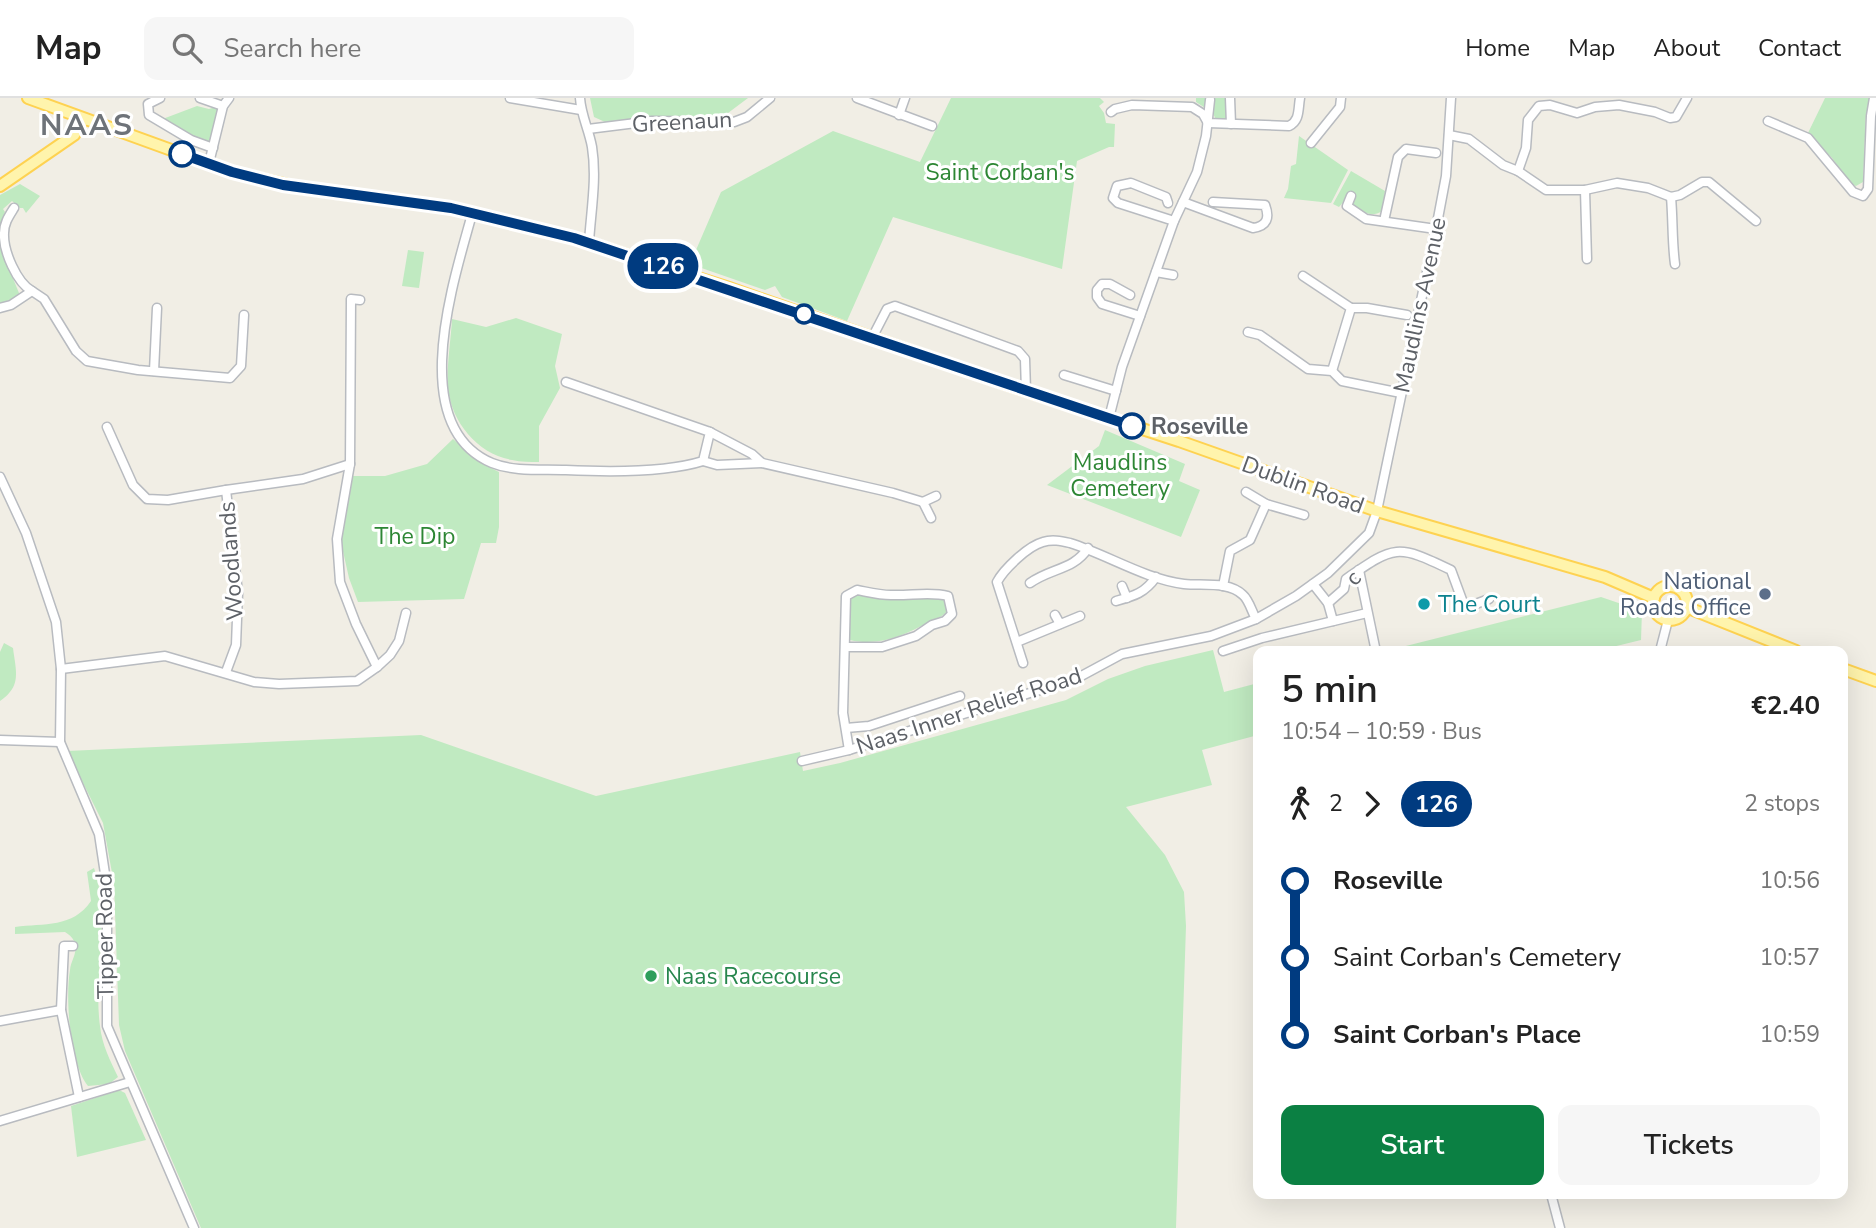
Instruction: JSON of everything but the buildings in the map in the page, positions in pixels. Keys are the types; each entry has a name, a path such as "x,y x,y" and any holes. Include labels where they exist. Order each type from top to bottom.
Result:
{"main road":[{"name":"Dublin Road","path":"28,98 232,172 283,185 451,208 589,242 1377,511 1605,577 1654,598"},
{"path":"0,186 74,135 84,119"},
{"path":"1674,587 1685,595 1686,607 1680,617 1668,620 1660,617 1655,610 1654,598 1661,589 1674,587"},
{"path":"1686,607 1784,646"},
{"path":"1848,671 1876,681"}],"street":[{"path":"160,98 148,104 149,115 191,140 213,148"},
{"path":"200,98 226,102 209,163"},
{"path":"510,98 581,110"},
{"path":"580,98 594,170 589,242"},
{"name":"Greenaun","path":"588,129 652,121 734,122 747,117 770,98"},
{"path":"857,98 932,126"},
{"path":"899,115 905,98"},
{"path":"1230,98 1231,124"},
{"path":"1208,123 1289,127 1297,119 1300,98"},
{"path":"1311,143 1340,107 1340,98"},
{"name":"Maudlins Avenue","path":"1377,511 1446,176 1451,98"},
{"path":"1530,98 1539,106"},
{"path":"1518,171 1526,148 1528,120 1539,106 1550,105 1577,113 1595,107 1619,105 1655,112 1670,118 1676,117 1687,98"},
{"path":"1768,121 1808,138 1853,192 1863,196 1868,189 1874,98"},
{"path":"1109,418 1140,316 1174,221 1198,172 1210,100"},
{"path":"1111,112 1115,108 1132,105 1192,107 1203,114 1208,123"},
{"path":"1449,135 1469,139 1503,165 1518,171 1546,190 1585,190 1617,183 1648,188 1671,197 1709,182 1756,221"},
{"path":"1384,221 1398,157 1406,149 1436,153"},
{"path":"1168,203 1166,197 1131,183 1117,186 1113,198 1118,203 1174,221"},
{"path":"1585,190 1587,259"},
{"path":"1351,196 1348,206 1366,219 1436,229"},
{"path":"1671,197 1675,264"},
{"path":"1183,202 1252,228 1266,223 1269,214 1265,205 1213,202"},
{"path":"14,208 6,222 3,236 6,250 24,286 44,299 76,351 88,361 230,378 241,366 244,315"},
{"path":"472,214 447,307 441,388 453,425 470,447 492,463 519,468 586,471 683,467 704,461 718,465 762,463 893,492 923,502 936,496"},
{"path":"1156,272 1173,275"},
{"path":"1303,276 1350,308 1407,315"},
{"path":"1130,295 1110,284 1102,285 1097,290 1097,297 1102,304 1140,316"},
{"path":"0,308 11,305 32,291"},
{"path":"360,300 351,299 350,464 337,539 340,582 377,667"},
{"path":"872,338 887,309 895,306 1018,351 1025,359 1026,391"},
{"path":"154,371 157,308"},
{"path":"1332,371 1350,308"},
{"path":"1248,332 1260,335 1308,369 1332,371 1342,382 1401,393"},
{"path":"1064,375 1116,391"},
{"path":"566,382 710,432 752,454 762,463"},
{"name":"Woodlands","path":"107,427 133,485 147,499 168,500 303,479 350,464"},
{"path":"704,461 710,432"},
{"name":"Tipper Road","path":"0,477 26,533 56,622 61,669 60,742 99,834 107,887 107,1026 194,1228"},
{"name":"Woodlands","path":"226,490 238,593 236,645 226,673"},
{"path":"1246,492 1266,504 1304,515"},
{"path":"923,502 931,518"},
{"path":"1223,586 1230,551 1250,540 1266,504"},
{"name":"Naas Inner Relief Road","path":"802,761 849,750 1072,681 1122,654 1211,636 1256,619 1313,584 1359,545 1369,533 1377,511"},
{"path":"1023,663 997,582 1004,570 1039,542 1055,540 1088,548 1156,576 1182,583 1223,586 1244,595 1256,619"},
{"path":"1030,583 1037,572 1080,561 1088,548"},
{"name":"c","path":"1328,603 1344,589 1346,579 1380,555 1398,550 1418,555 1451,570 1465,608 1489,600"},
{"path":"1359,570 1375,646"},
{"path":"1116,601 1140,594 1149,588 1156,576"},
{"path":"1313,584 1328,603 1333,621"},
{"path":"1122,586 1127,598"},
{"path":"845,647 882,647 916,636 932,625 945,621 952,614 948,596 937,593 919,596 887,595 857,590 846,596 843,713 849,750"},
{"path":"61,669 165,656 254,682 279,684 357,681 390,655 399,642 407,613"},
{"path":"1230,652 1262,638 1367,613"},
{"path":"1055,615 1060,624"},
{"path":"1017,642 1080,616"},
{"path":"1661,646 1668,620"},
{"path":"846,728 869,726 960,696"},
{"path":"0,740 60,742"},
{"path":"73,946 64,946 61,1010 79,1097"},
{"path":"0,1021 61,1010"},
{"path":"0,1121 130,1082"},
{"path":"1552,1199 1560,1228"}],"green space":[{"path":"590,98 748,98 724,116 656,117 605,122 594,117"},
{"name":"Saint Corban's","path":"951,98 1100,98 1104,102 1099,106 1106,123 1115,124 1114,147 1077,161 1062,269 893,217 847,321 782,297 775,286 765,290 690,264 721,192 833,131 920,162"},
{"path":"1196,98 1227,98 1228,121 1216,120 1213,113 1196,102"},
{"path":"1825,98 1876,98 1876,104 1866,113 1863,182 1856,186 1851,184 1832,158 1808,133"},
{"path":"197,106 218,109 211,141 208,143 160,120"},
{"path":"1299,136 1348,170 1331,203 1284,198 1291,166 1296,164"},
{"path":"1351,171 1385,191 1382,211 1377,214 1367,213 1345,200 1339,207 1333,204"},
{"path":"20,184 40,196 26,213 12,201 3,209 5,212 0,225 0,195"},
{"path":"0,247 19,296 0,304"},
{"path":"408,250 424,252 419,288 402,286"},
{"path":"516,318 562,334 555,366 560,388 539,426 539,462 500,457 478,444 455,414 448,389 452,319 486,327"},
{"name":"Maudlins Cemetery","path":"1105,430 1185,464 1179,481 1200,490 1181,537 1047,485 1099,446"},
{"name":"The Dip","path":"453,439 481,463 499,472 499,527 496,543 481,543 464,599 358,602 349,578 340,538 351,476 385,476 427,464"},
{"path":"852,593 898,598 938,597 943,598 947,611 939,618 891,638 860,642 850,640 848,635"},
{"path":"1601,597 1642,611 1641,640 1616,646 1406,646"},
{"path":"4,643 13,648 16,678 12,690 0,701 0,652"},
{"name":"Naas Racecourse","path":"1213,650 1224,692 1253,684 1253,736 1202,750 1212,785 1126,807 1165,855 1184,892 1186,926 1176,1228 201,1228 125,1051 119,1025 114,884 103,823 67,751 421,735 596,796 800,752 803,771 840,763 1066,700 1108,679 1145,666"},
{"path":"94,868 99,887 102,926 98,1007 100,1026 104,1046 118,1077 109,1084 88,1086 77,1063 70,1030 69,982 75,951 74,940 65,932 15,934 15,927 57,923 76,916 91,901 87,872"},
{"path":"119,1090 125,1093 146,1140 77,1157 71,1106"}],"bus line":[{"name":"126","path":"182,154 232,172 283,185 451,208 574,238 1132,426"}],"place":[{"name":"Roseville","path":"1132,426"},
{"name":"National Roads Office","path":"1765,594"},
{"name":"The Court","path":"1424,604"},
{"name":"Naas Racecourse","path":"651,976"}],"district":[{"name":"NAAS","path":"87,125"}]}
